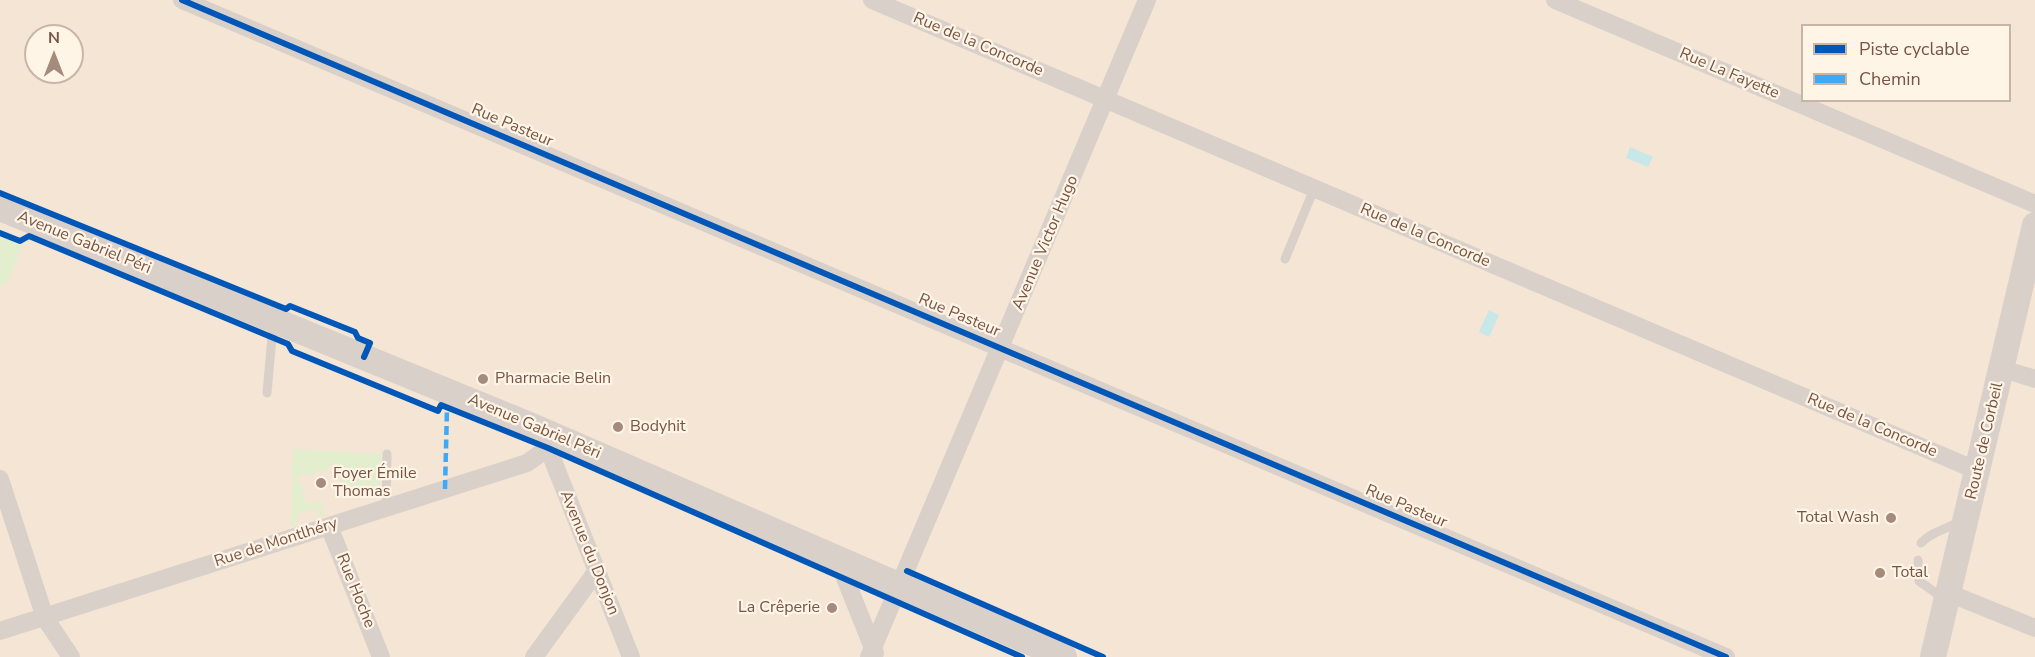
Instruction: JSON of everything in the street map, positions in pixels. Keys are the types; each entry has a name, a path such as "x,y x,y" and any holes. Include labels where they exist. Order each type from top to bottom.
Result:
{"street":[{"name":"Rue Pasteur","path":"182,0 1726,657"},
{"name":"Rue de la Concorde","path":"872,0 1978,471"},
{"name":"Avenue Victor Hugo","path":"873,654 1147,0"},
{"name":"Rue La Fayette","path":"1555,0 2035,204"},
{"name":"Avenue Gabriel Péri","path":"0,208 279,321 551,442 837,558 1064,657"},
{"name":"Route de Corbeil","path":"1947,657 1967,516 2035,225"},
{"name":"Route de Corbeil","path":"1934,657 2025,376 2035,299"},
{"name":"Rue de Montlhéry","path":"0,631 527,463 551,442"},
{"name":"Avenue du Donjon","path":"551,442 596,572 631,657"},
{"path":"0,479 45,618 71,657"},
{"name":"Rue Hoche","path":"329,526 381,657"},
{"path":"837,558 873,654"},
{"path":"534,657 596,572"},
{"path":"1953,603 2035,628"}],"lane":[{"path":"1285,260 1314,189"},
{"path":"267,393 272,337 279,321"},
{"path":"386,508 387,454"},
{"path":"1921,543 1931,532 1945,531 1967,516"},
{"path":"1918,560 1919,581 1953,603"}],"shaded area":[{"path":"0,0 2035,0 2035,657 0,657"}],"green space":[{"path":"0,237 23,246 6,284 0,286"},
{"path":"293,449 382,454 380,484 331,499 335,494 347,490 340,479 339,467 335,464 329,466 327,472 315,472 310,477 305,473 299,475 297,481 302,485 305,504 325,501 322,507 324,515 317,517 317,508 298,514 297,525 291,527"}],"water":[{"path":"1630,147 1653,157 1648,167 1626,158"},
{"path":"1489,310 1499,315 1489,337 1479,332"}],"marked path":[{"path":"445,489 447,408"}],"cycle path":[{"path":"182,0 1726,657"},
{"path":"0,193 286,309 290,306 355,332 358,338 370,343 364,357"},
{"path":"0,233 20,241 29,236 288,344 292,351 438,411 441,405 548,448 1022,657"},
{"path":"907,571 1103,657"}],"place":[{"name":"Pharmacie Belin","path":"483,379"},
{"name":"Bodyhit","path":"618,427"},
{"name":"Foyer Émile Thomas","path":"321,483"},
{"name":"Total Wash","path":"1891,518"},
{"name":"Total","path":"1880,573"},
{"name":"La Crêperie","path":"832,608"}]}
